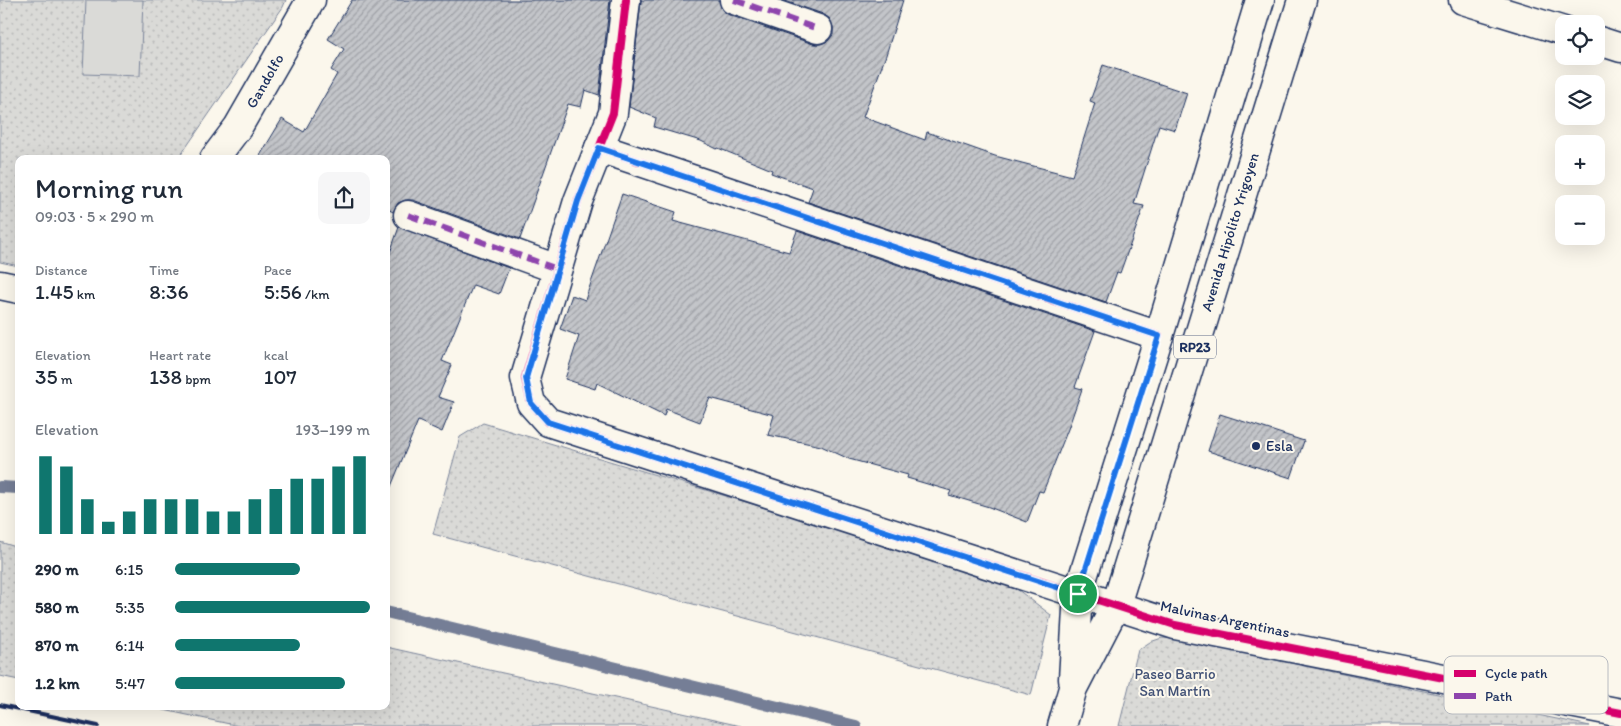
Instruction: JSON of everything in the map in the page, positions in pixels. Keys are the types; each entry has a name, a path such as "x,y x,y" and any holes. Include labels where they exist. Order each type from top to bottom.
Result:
{"street":[{"name":"Gandolfo","path":"217,155 238,126 311,0"},
{"path":"408,215 557,269 578,201 613,113 626,0"},
{"path":"734,0 818,29"},
{"name":"Avenida Hipólito Yrigoyen","path":"1073,688 1078,594 1159,336 1260,0"},
{"name":"Avenida Hipólito Yrigoyen","path":"1062,726 1073,688 1116,606 1302,0"},
{"path":"1463,0 1555,28"},
{"path":"1605,43 1621,48"},
{"path":"599,148 1159,336"},
{"name":"Malvinas Argentinas","path":"557,269 526,378 531,403 548,422 1175,625 1444,678"},
{"path":"0,285 15,288"},
{"name":"Malvinas Argentinas","path":"1608,710 1621,713"}],"green space":[{"path":"0,0 286,0 181,155 15,155 15,265 0,262"},
{"path":"86,0 143,0 140,76 83,74"},
{"path":"483,423 1005,580 1051,615 1031,695 433,534 460,437"},
{"path":"0,542 15,547 15,679 0,676"},
{"name":"Paseo Barrio San Martín","path":"1162,638 1176,639 1444,695 1444,714 1533,714 1590,726 1119,726 1138,650 1150,642"},
{"path":"390,648 741,726 239,726 164,710 390,710"}],"building":[{"path":"352,0 610,0 599,95 585,90 581,107 568,104 520,239 413,200 405,200 398,203 393,212 390,210 390,155 260,155 282,119 304,132 337,74 331,70 344,49 328,39"},
{"path":"641,0 719,0 722,10 729,15 813,44 820,44 828,41 833,35 830,19 823,14 782,0 903,0 886,55 863,117 925,140 927,132 995,156 1072,176 1095,103 1090,101 1103,65 1187,93 1175,130 1159,125 1134,204 1144,206 1120,273 1117,272 1106,302 808,202 813,188 771,173 772,170 701,141 654,127 656,118 629,107"},
{"path":"622,194 676,212 673,221 789,252 797,231 1095,331 1075,387 1082,389 1068,429 1043,492 1039,491 1027,522 989,507 949,495 951,491 907,478 908,475 849,459 821,446 768,435 774,415 710,398 700,422 666,409 664,416 597,383 595,389 565,379 579,336 560,329 572,295 585,300"},
{"path":"399,227 509,268 499,294 473,285 442,361 452,365 438,397 454,402 442,432 418,421 390,489 390,253"},
{"name":"Esla","path":"1220,414 1304,441 1291,478 1208,451"}],"waterway":[{"path":"0,487 15,488"},
{"path":"390,613 856,726"}],"railway":[{"path":"0,705 15,708"},
{"path":"23,710 98,726"}],"marked path":[{"path":"734,0 818,29"},
{"path":"408,215 557,269"}],"cycle path":[{"path":"626,0 613,113 578,201 525,378 531,403 548,422 1175,625 1444,678"},
{"path":"599,148 1159,336"},
{"path":"1608,710 1621,713"}],"place":[{"name":"Esla","path":"1256,446"}],"route":[{"path":"599,148 1159,336 1078,594 548,422 531,403 526,378 578,201 599,148"}]}
